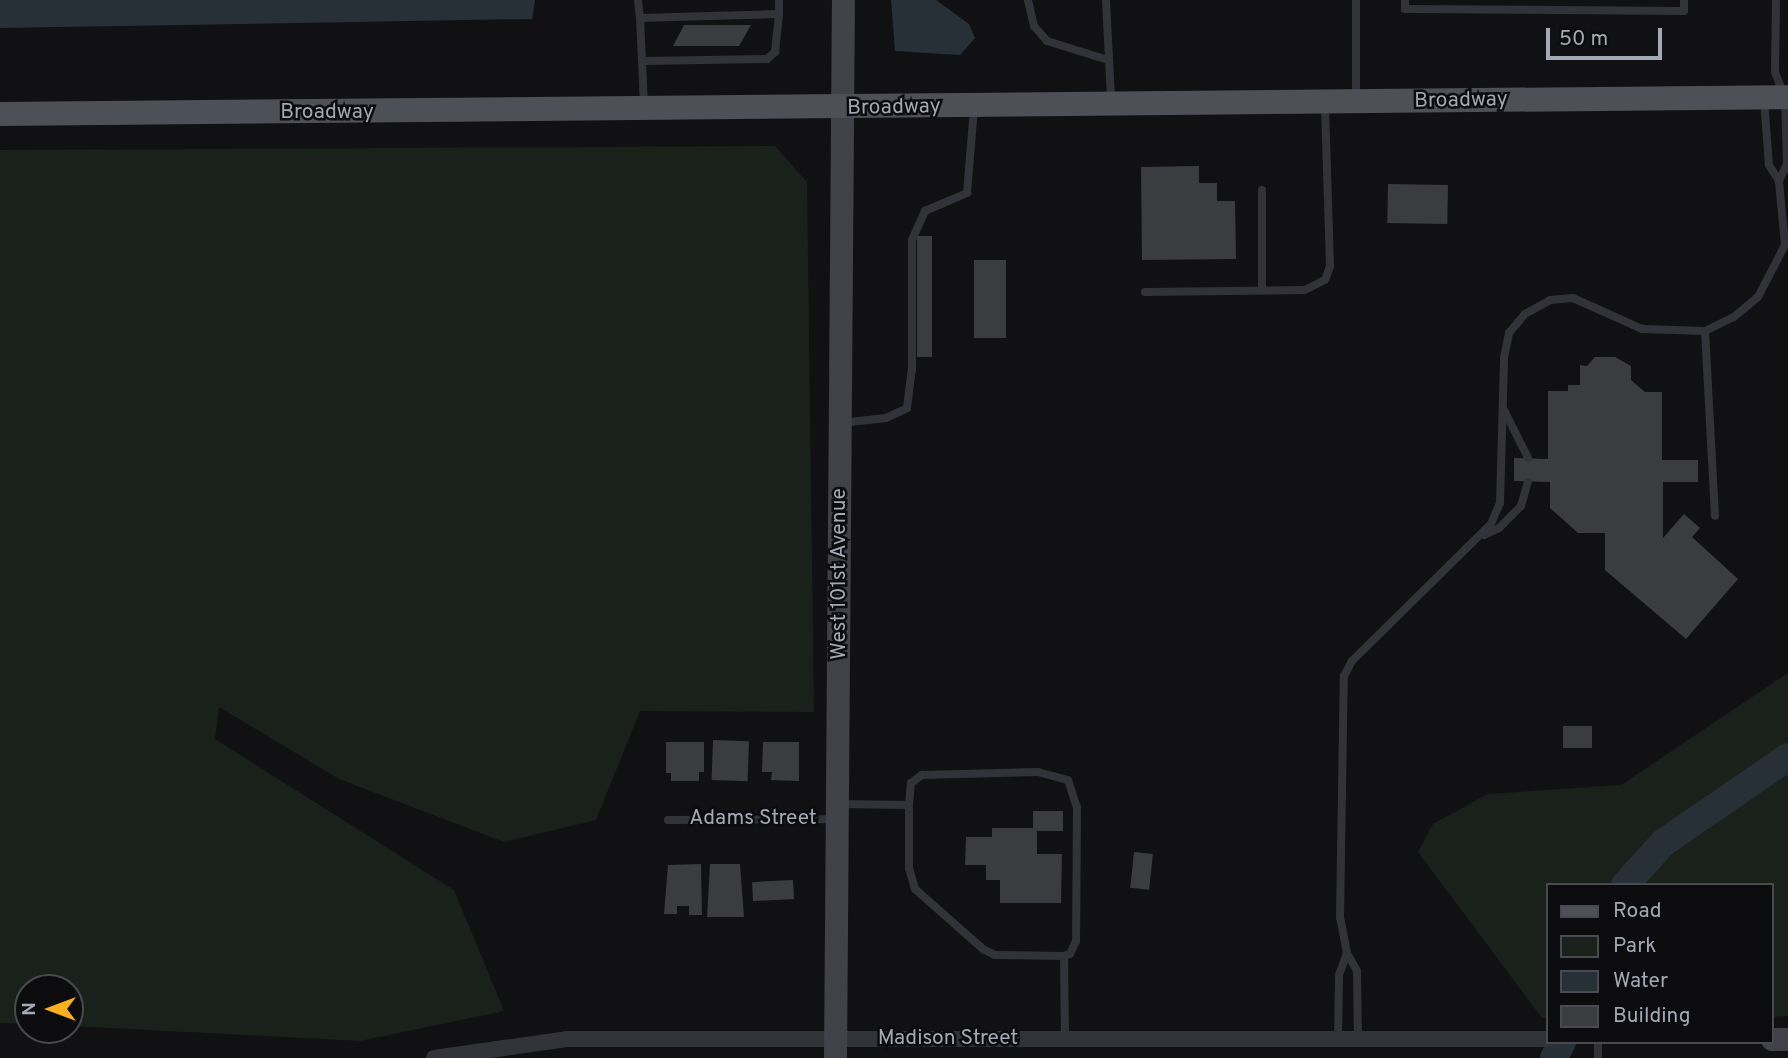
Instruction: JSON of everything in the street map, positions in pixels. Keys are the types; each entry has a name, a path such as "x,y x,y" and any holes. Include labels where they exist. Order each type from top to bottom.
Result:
{"main road":[{"name":"Broadway","path":"0,114 843,109 1781,96"}],"street":[{"name":"West 101st Avenue","path":"835,1048 843,0"},
{"name":"Madison Street","path":"434,1058 566,1039 835,1048 1065,1040 1546,1039"}],"lane":[{"path":"638,0 645,61 644,111"},
{"path":"645,61 766,59 775,52 779,0"},
{"path":"1028,0 1034,26 1047,41 1108,60"},
{"path":"1106,0 1111,105"},
{"path":"1356,0 1356,102"},
{"path":"1405,0 1405,9 1495,5 1539,10 1628,11 1684,11 1684,0"},
{"path":"1538,0 1539,10"},
{"path":"1582,0 1583,10"},
{"path":"1628,0 1628,11"},
{"path":"1776,0 1775,72 1781,96 1787,164 1779,181"},
{"path":"640,18 779,15"},
{"path":"1358,1041 1357,971 1346,953 1340,918 1344,676 1352,661 1478,538 1500,503 1504,357 1509,333 1525,314 1550,300 1573,298 1642,329 1705,331 1734,317 1758,298 1785,245 1779,181 1769,165 1781,96"},
{"path":"1145,292 1306,290 1328,275 1325,102"},
{"path":"841,423 886,418 907,408 912,370 912,240 917,220 925,211 967,193 974,107"},
{"path":"1262,190 1262,290"},
{"path":"1705,331 1715,516"},
{"path":"1503,408 1528,458"},
{"path":"1478,538 1499,528 1521,506 1528,482"},
{"path":"1038,772 1068,780 1077,807 1076,941 1070,954 1064,956 995,955 973,941 915,889 909,868 911,783 922,775 1038,772"},
{"name":"Adams Street","path":"668,820 909,805"},
{"path":"1338,1041 1339,975 1346,953"},
{"path":"1064,956 1065,1040"}],"green space":[{"path":"775,146 807,182 814,712 640,711 596,820 504,842 339,779 219,707 215,739 454,890 504,1011 360,1041 84,1027 84,974 14,974 14,1024 0,1023 0,150"},
{"path":"1788,673 1788,1016 1774,1017 1774,883 1546,883 1546,1018 1542,1018 1418,852 1433,824 1488,794 1621,785"}],"water":[{"path":"0,0 535,0 532,19 0,28"},
{"path":"891,0 936,0 969,24 975,38 960,55 895,51"}],"building":[{"path":"684,25 751,25 739,46 673,46"},
{"path":"1199,166 1199,183 1217,183 1217,201 1235,201 1236,259 1142,260 1141,167"},
{"path":"1388,184 1448,185 1447,224 1387,223"},
{"path":"917,236 932,236 932,357 917,357"},
{"path":"974,260 1006,260 1006,338 974,338"},
{"path":"1595,357 1615,357 1631,366 1631,380 1645,392 1662,392 1662,460 1698,460 1698,482 1663,482 1663,538 1684,514 1700,528 1692,537 1738,579 1686,639 1605,570 1605,533 1578,533 1550,508 1550,482 1514,481 1514,458 1548,459 1548,391 1568,391 1568,385 1580,385 1580,365 1587,366"},
{"path":"1563,726 1592,726 1592,748 1563,748"},
{"path":"713,740 749,741 748,781 712,780"},
{"path":"666,742 704,742 704,772 699,772 699,781 671,781 671,773 666,773"},
{"path":"763,742 799,742 799,781 771,780 772,772 762,772"},
{"path":"1033,811 1063,811 1063,831 1037,831 1037,854 1062,854 1061,903 1000,903 1000,880 986,880 986,865 965,865 966,837 992,837 992,828 1033,828"},
{"path":"1134,852 1153,854 1149,890 1130,888"},
{"path":"701,864 702,915 689,915 689,906 677,906 677,914 664,914 668,865"},
{"path":"710,864 740,864 744,917 707,917"},
{"path":"793,880 794,899 753,901 752,882"}],"waterway":[{"path":"1627,883 1663,843 1788,757"},
{"path":"1554,1058 1561,1044"}]}
